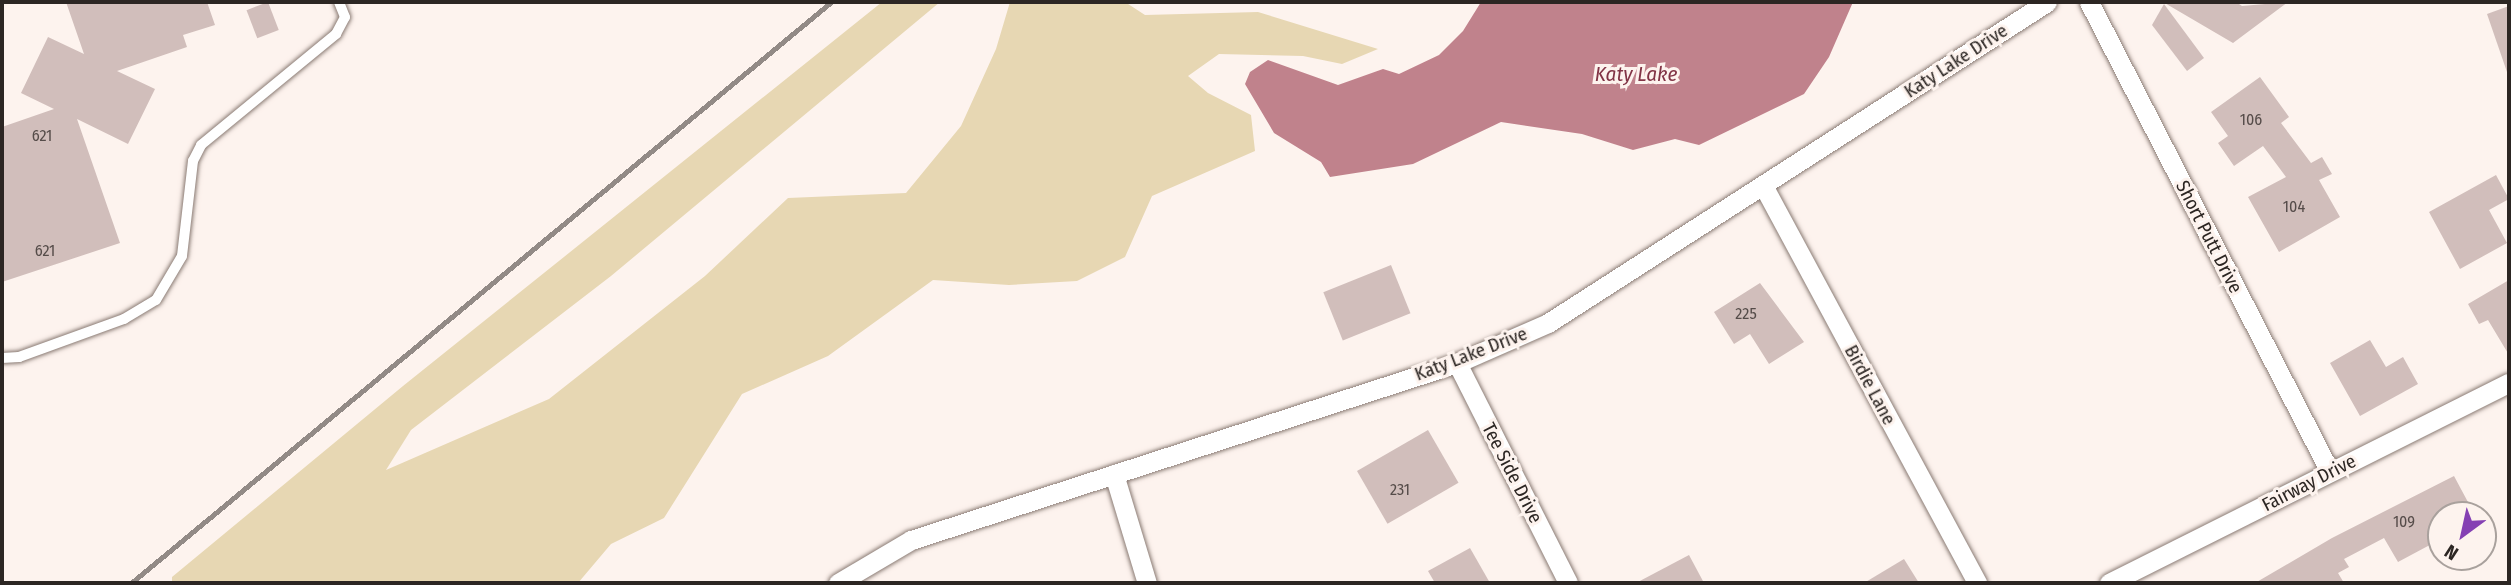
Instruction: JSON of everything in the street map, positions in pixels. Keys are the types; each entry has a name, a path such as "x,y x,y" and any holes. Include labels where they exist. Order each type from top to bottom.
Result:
{"street":[{"name":"Katy Lake Drive","path":"838,583 911,540 1457,363 1548,323 1764,187 2047,2"},
{"name":"Short Putt Drive","path":"2089,2 2330,472"},
{"name":"Birdie Lane","path":"1764,187 1976,583"},
{"name":"Tee Side Drive","path":"1457,363 1568,583"},
{"name":"Fairway Drive","path":"2109,583 2509,383"},
{"path":"1114,474 1147,583"}],"lane":[{"path":"2,358 19,357 124,319 156,300 182,256 193,161 201,145 336,34 345,17 339,2"}],"shaded area":[{"path":"882,2 940,2 611,276 411,430 386,470 549,399 705,276 788,198 906,193 961,126 996,49 1010,2 1125,2 1145,15 1258,12 1378,49 1342,64 1303,56 1219,54 1188,76 1208,93 1251,115 1255,151 1152,196 1125,257 1077,281 1009,285 933,280 828,356 742,394 664,518 611,544 578,583 172,583 172,577 403,386"}],"water":[{"name":"Katy Lake","path":"1481,2 1853,2 1829,57 1804,94 1699,145 1675,139 1633,150 1582,134 1501,122 1413,164 1330,177 1321,162 1274,133 1245,84 1250,72 1268,60 1338,85 1383,69 1399,74 1439,55 1463,31"}],"building":[{"path":"66,2 207,2 215,25 183,35 187,47 117,71 155,89 128,144 77,119 120,243 2,282 2,127 54,109 21,93 48,37 84,54"},
{"path":"268,2 279,30 257,38 247,10"},
{"path":"2163,2 2236,2 2242,6 2288,2 2233,43"},
{"path":"2164,4 2204,58 2187,71 2152,25"},
{"path":"2509,6 2509,71 2507,72 2487,14"},
{"path":"2260,77 2289,117 2281,123 2311,163 2322,157 2332,174 2319,180 2340,217 2279,252 2248,197 2286,177 2263,146 2234,166 2218,143 2228,136 2211,112"},
{"path":"2496,175 2509,199 2489,210 2507,243 2460,269 2429,212"},
{"path":"1391,265 1410,313 1343,341 1323,292"},
{"path":"2509,280 2509,355 2488,320 2479,324 2468,304"},
{"path":"1760,283 1804,342 1769,364 1750,334 1734,344 1714,312"},
{"path":"2370,340 2386,367 2403,357 2418,384 2360,416 2330,363"},
{"path":"1428,430 1458,483 1387,524 1357,471"},
{"path":"2454,476 2467,501 2427,501 2427,546 2398,562 2384,538 2344,559 2349,567 2338,573 2344,583 2255,583 2332,538"},
{"path":"1470,548 1490,583 1435,583 1428,571"},
{"path":"1689,555 1704,583 1636,583"},
{"path":"1904,559 1919,583 1864,583"}],"railway":[{"path":"131,583 831,2"}]}
